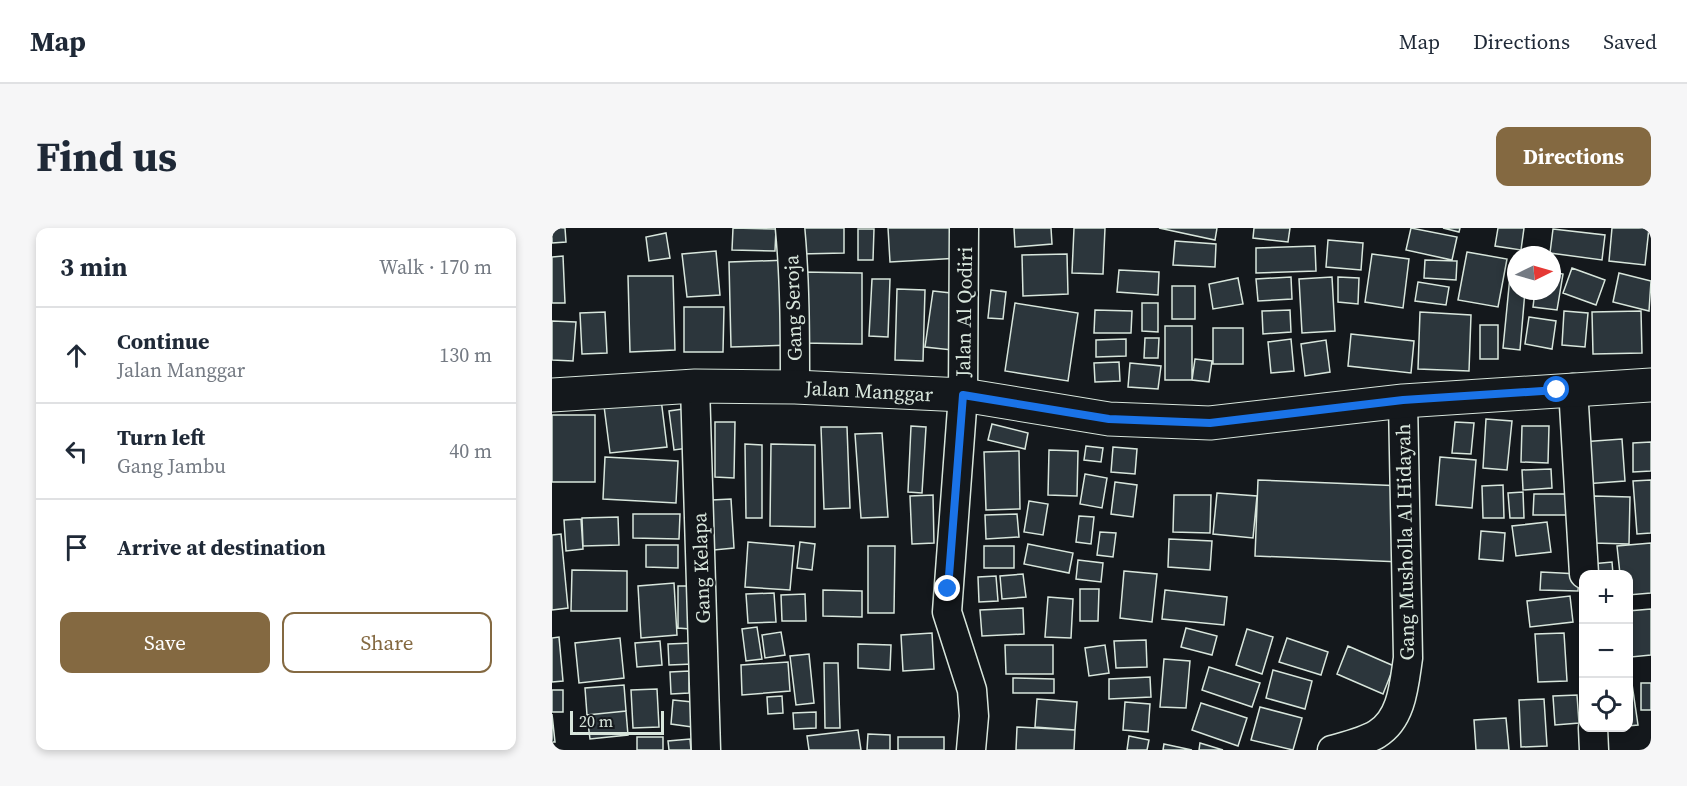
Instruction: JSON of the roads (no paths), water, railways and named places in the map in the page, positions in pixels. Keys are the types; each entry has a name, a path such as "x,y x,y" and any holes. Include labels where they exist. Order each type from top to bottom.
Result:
{"main road":[{"name":"Jalan Manggar","path":"552,395 695,386 795,387 963,395 1109,419 1210,423 1403,400 1651,385"}],"street":[{"name":"Gang Seroja","path":"790,228 795,311 795,387"},
{"name":"Jalan Al Qodiri","path":"964,228 963,395 947,612 972,690 974,716 970,750"},
{"name":"Gang Kelapa","path":"695,386 706,750"},
{"path":"1573,388 1584,570"},
{"name":"Gang Musholla Al Hidayah","path":"1332,750 1377,734 1395,716 1402,692 1408,658 1403,400"},
{"path":"1593,732 1594,750"}]}
